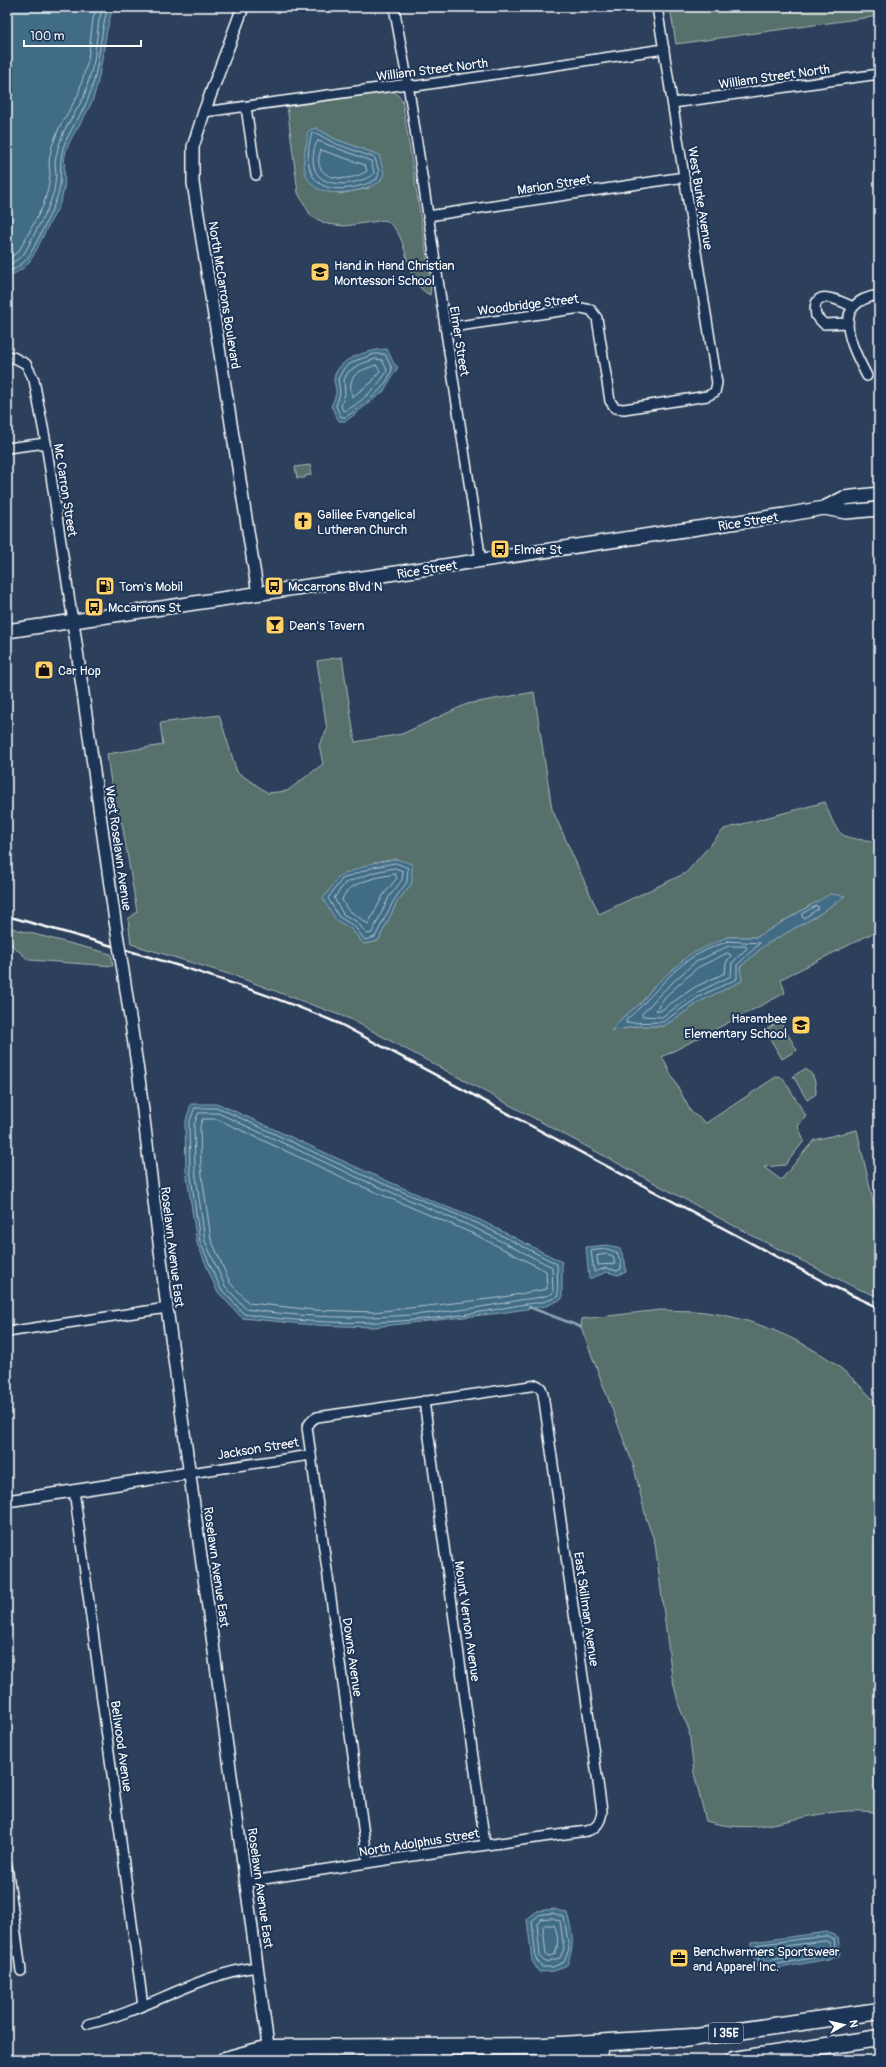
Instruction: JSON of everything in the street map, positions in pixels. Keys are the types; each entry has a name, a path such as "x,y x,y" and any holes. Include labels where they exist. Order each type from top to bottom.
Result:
{"highway":[{"name":"I 35E","path":"551,2060 693,2037 879,2011"},
{"path":"225,2060 269,2054 544,2046 693,2037"},
{"name":"I 35E","path":"734,2060 879,2038"}],"main road":[{"name":"Rice Street","path":"7,631 481,561 824,508 844,498 879,494"},
{"name":"Rice Street","path":"824,508 846,512 879,509"}],"street":[{"name":"North McCarrons Boulevard","path":"243,7 204,112 193,147 193,183 258,594"},
{"name":"Elmer Street","path":"394,7 408,84 481,561"},
{"name":"West Burke Avenue","path":"615,408 624,409 707,396 715,392 717,383 657,7"},
{"name":"William Street North","path":"204,112 408,84 416,86 664,49"},
{"name":"William Street North","path":"673,103 879,74"},
{"path":"246,107 256,175"},
{"name":"Marion Street","path":"428,216 684,177"},
{"path":"867,376 853,349 848,323 853,307 862,300 879,295"},
{"path":"848,323 830,325 824,324 816,316 816,304 820,299 833,297 853,307"},
{"name":"Woodbridge Street","path":"445,328 581,308 591,310 597,318 610,401 615,408"},
{"name":"Mc Carron Street","path":"7,358 13,357 26,364 34,380 46,443 73,622"},
{"path":"7,448 46,443"},
{"name":"West Roselawn Avenue","path":"73,622 138,1078"},
{"name":"Roselawn Avenue East","path":"138,1078 166,1308 190,1473 269,2054"},
{"path":"7,1332 166,1308"},
{"name":"Jackson Street","path":"7,1501 311,1454 308,1427 314,1418 534,1385 541,1388 544,1394"},
{"name":"East Skillman Avenue","path":"544,1394 602,1811 601,1820 596,1826"},
{"name":"Mount Vernon Avenue","path":"424,1401 485,1844"},
{"name":"Downs Avenue","path":"311,1454 368,1863"},
{"name":"Bellwood Avenue","path":"74,1490 143,2006"},
{"name":"North Adolphus Street","path":"246,1882 485,1844 587,1831 596,1826"},
{"path":"7,1865 21,1971"},
{"path":"88,2024 121,2015 223,1973 257,1967"}],"green space":[{"path":"670,7 879,7 879,16 676,44"},
{"path":"393,91 402,99 431,283 430,295 421,288 414,279 400,236 394,227 385,220 345,226 327,224 311,216 298,193 287,106","holes":["316,128 335,139 379,155 369,188 339,194 305,149 308,139"]},
{"path":"310,465 311,475 305,476 305,478 297,478 295,467"},
{"path":"342,657 355,742 402,734 467,704 534,692 552,809 599,914 686,873 724,829 825,802 834,824 843,835 856,839 879,841 879,930 781,979 785,993 662,1057 691,1112 706,1123 776,1077 783,1078 806,1116 798,1126 804,1141 785,1165 764,1167 781,1180 814,1140 857,1130 875,1210 879,1220 879,1297 854,1287 751,1235 350,1019 235,976 131,944 128,919 137,912 122,823 116,820 107,754 163,745 160,723 219,715 237,772 268,793 287,791 323,764 319,745 327,730 317,661","holes":["412,883 397,902 378,941 364,944 351,929","844,896 818,915 765,945 740,967 741,981 703,1000 664,1026 638,1026 612,1031 621,1019 641,1003 654,986 727,937 757,937 809,906"]},
{"path":"7,927 111,954 113,966 29,960 7,941"},
{"path":"780,1021 797,1050 782,1059 765,1030"},
{"path":"805,1069 813,1076 816,1090 816,1094 807,1100 793,1076"},
{"path":"660,1310 700,1311 720,1314 763,1326 791,1338 834,1363 858,1384 879,1406 879,1813 863,1811 833,1812 751,1827 732,1826 706,1821 694,1773 689,1730 679,1706 672,1677 655,1543 646,1518 634,1467 581,1327 582,1319"}],"water":[{"path":"7,7 113,7 93,99 66,151 64,162 65,182 60,204 29,262 20,270 7,277"},
{"path":"316,128 335,139 379,155 384,173 380,182 358,190 346,192 323,190 313,185 307,177 304,160 307,133"},
{"path":"387,349 394,364 398,367 383,392 346,421 339,421 331,406 336,394 334,379 336,371 341,365 355,356 372,351"},
{"path":"396,859 412,864 412,883 397,902 378,941 364,944 351,929 336,920 323,899 339,876 373,863"},
{"path":"830,894 845,896 818,915 765,945 740,967 742,981 703,1000 664,1026 638,1026 611,1031 621,1019 641,1003 654,986 689,955 727,937 757,937"},
{"path":"191,1104 219,1104 367,1172 480,1220 562,1262 562,1299 546,1306 500,1313 374,1327 313,1325 242,1318 217,1291 197,1243 186,1170 185,1124"},
{"path":"608,1245 620,1249 625,1261 626,1272 618,1275 607,1272 589,1279 586,1247"},
{"path":"554,1909 567,1913 572,1933 570,1958 567,1965 554,1971 539,1972 532,1961 527,1919 537,1911"},
{"path":"827,1932 838,1937 841,1953 839,1957 764,1971 757,1967 751,1949 752,1942"}],"waterway":[{"path":"529,1307 581,1327"}],"railway":[{"path":"7,916 217,978 299,1007 340,1024 824,1282 879,1308"}],"place":[{"name":"Hand in Hand Christian Montessori School","path":"320,272"},
{"name":"Galilee Evangelical Lutheran Church","path":"303,521"},
{"name":"Elmer St","path":"500,549"},
{"name":"Tom's Mobil","path":"105,586"},
{"name":"Mccarrons Blvd N","path":"274,586"},
{"name":"Mccarrons St","path":"94,607"},
{"name":"Dean's Tavern","path":"275,625"},
{"name":"Car Hop","path":"44,670"},
{"name":"Harambee Elementary School","path":"801,1025"},
{"name":"Benchwarmers Sportswear and Apparel Inc.","path":"679,1958"}]}
